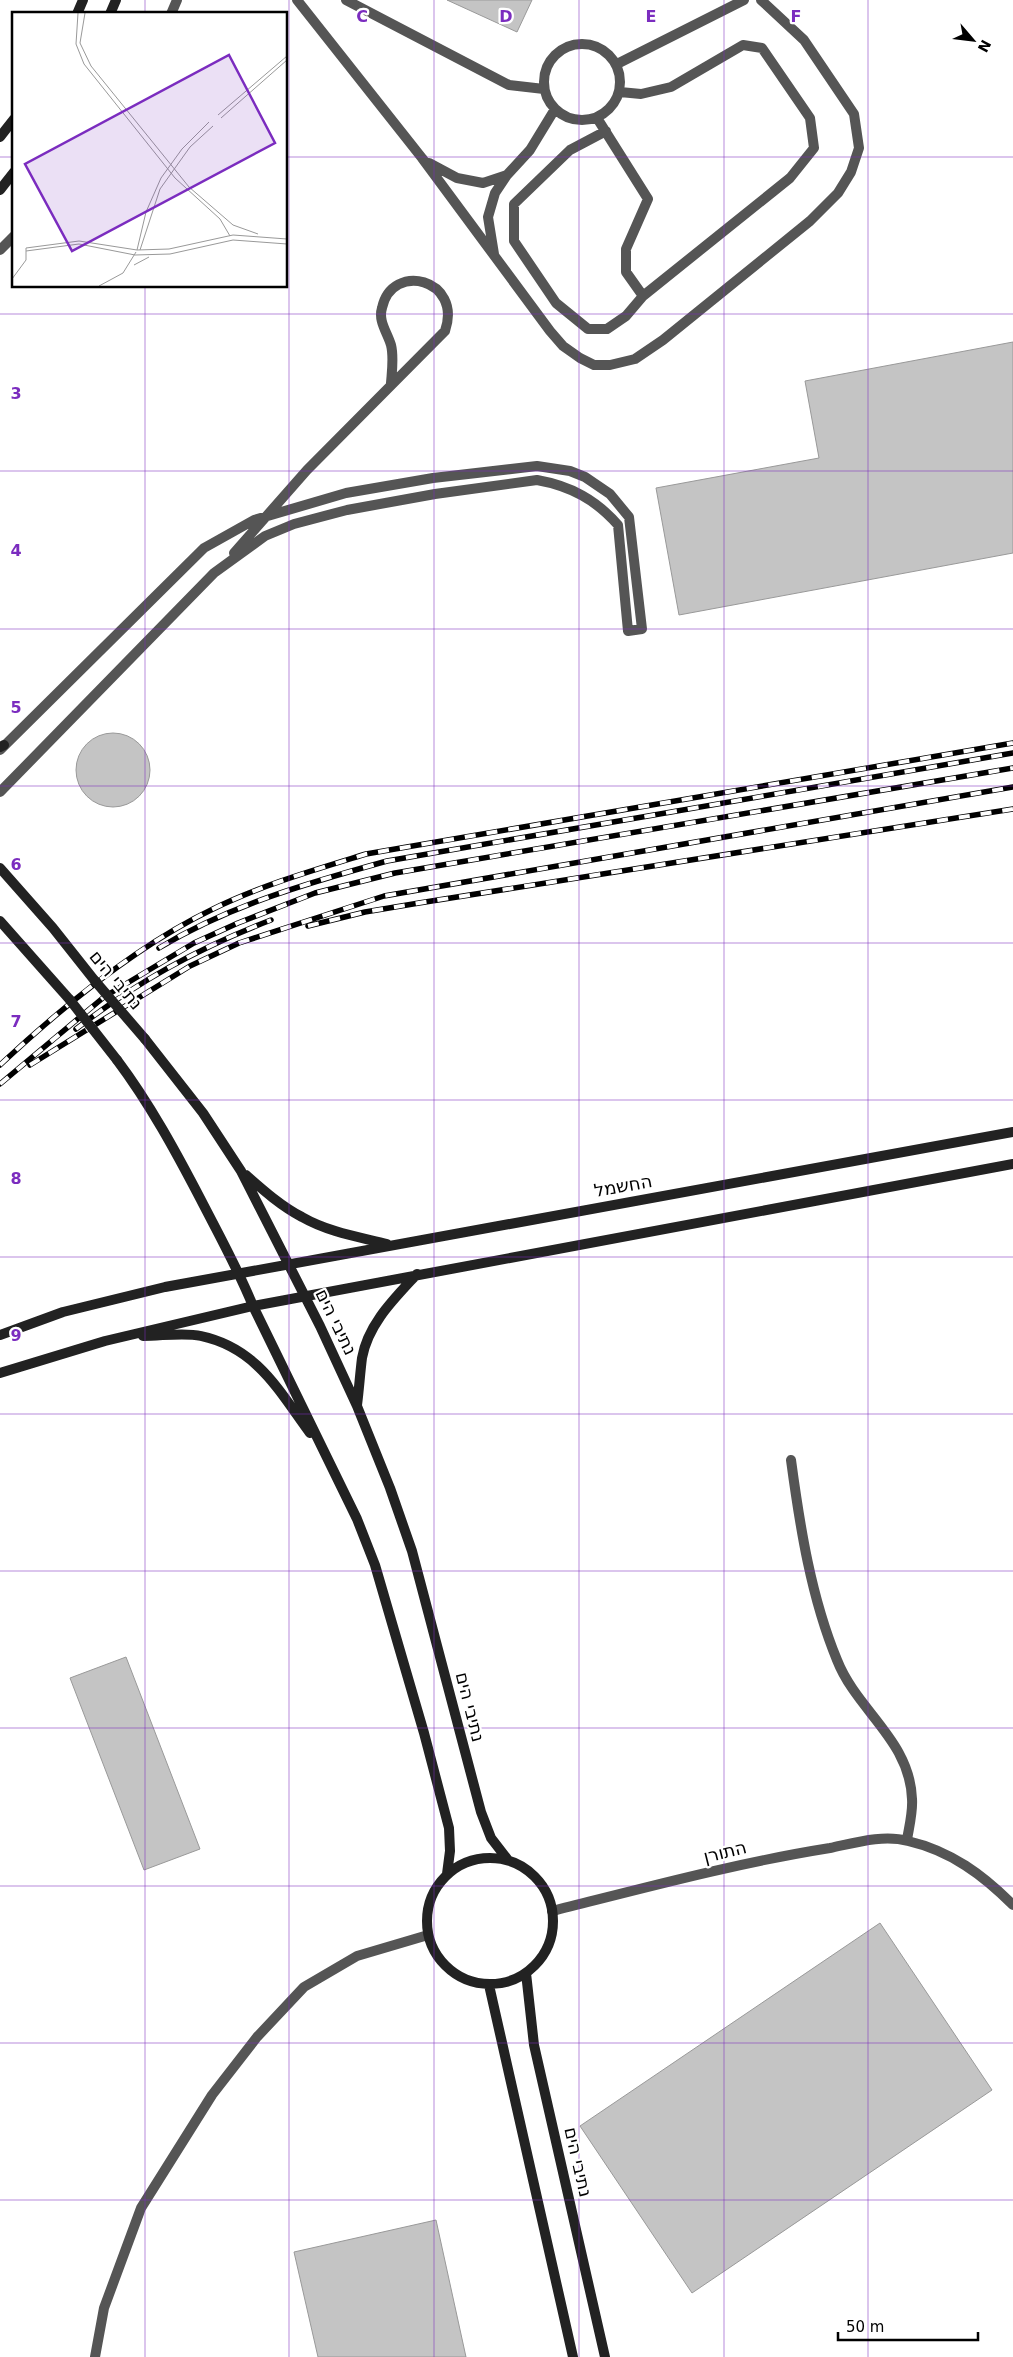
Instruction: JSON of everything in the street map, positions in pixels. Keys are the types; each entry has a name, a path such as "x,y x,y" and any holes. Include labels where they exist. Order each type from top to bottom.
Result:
{"street":[{"path":"78,12 83,0"},
{"path":"111,12 116,0"},
{"path":"172,12 177,0"},
{"path":"297,0 422,158 494,258 550,331 563,346 580,358 594,364 610,365 635,358 663,340 810,221 838,193 851,172 859,148 854,114 804,40 761,0"},
{"path":"346,0 509,84 544,89"},
{"path":"616,64 744,0"},
{"path":"586,44 602,49 616,64 621,83 620,92 607,112 597,118 574,120 554,109 548,100 544,89 547,68 560,51 570,46 586,44"},
{"path":"606,131 570,150 514,204 514,241 556,303 588,329 607,329 626,316 643,296 790,178 814,148 810,118 762,48 743,44 671,87 642,94 620,92"},
{"path":"494,258 488,217 495,193 507,175 530,150 554,109"},
{"path":"597,118 648,199 626,249 626,272 643,296"},
{"path":"0,137 12,122"},
{"path":"422,158 443,172 457,178 483,182 507,175"},
{"path":"0,190 12,175"},
{"path":"0,250 12,238"},
{"path":"0,792 214,573 391,383 445,331 449,320 446,299 431,284 410,280 395,287 385,298 381,309 381,320 391,345 393,362 391,383"},
{"path":"1,747 204,548 254,520 346,493 433,478 538,466 570,471 598,484 621,505 629,517 642,629 628,631 618,525 601,507 579,493 552,483 537,480 435,494 347,510 294,524 265,536 214,573"},
{"name":"נתיבי הים","path":"0,868 145,1039 203,1113 241,1171 289,1263 357,1406 390,1488 412,1551 481,1812 491,1838 508,1860"},
{"path":"0,921 70,1000 140,1092 182,1164 239,1273 253,1306 357,1518 375,1565 422,1724 449,1828 450,1851 447,1874"},
{"name":"החשמל","path":"0,1335 63,1312 165,1287 1013,1132"},
{"path":"0,1373 125,1336 305,1295 1013,1164"},
{"path":"241,1171 278,1202 302,1218 327,1229 391,1245"},
{"path":"357,1406 362,1356 371,1332 385,1309 417,1274"},
{"path":"125,1336 200,1336 223,1343 246,1354 261,1367 324,1452"},
{"path":"791,1460 801,1532 837,1662 849,1683 901,1752 907,1770 912,1799 907,1840 969,1866 989,1881 1013,1905"},
{"name":"התורן","path":"552,1911 774,1857 880,1839 907,1840"},
{"path":"476,1859 508,1860 524,1867 538,1879 547,1894 552,1911 553,1928 548,1946 539,1961 526,1973 508,1982 489,1985 472,1983 456,1976 443,1965 434,1951 428,1935 426,1919 429,1902 436,1887 447,1874 460,1865 476,1859"},
{"path":"95,2357 104,2308 141,2208 212,2095 257,2037 304,1987 357,1956 428,1935"},
{"name":"נתיבי הים","path":"526,1973 534,2045 605,2357"},
{"path":"489,1985 572,2357"}],"building":[{"path":"447,0 532,0 517,32"},
{"path":"1013,342 1013,553 679,615 656,488 819,458 805,381"},
{"path":"113,733 134,739 144,749 150,770 144,791 134,801 113,807 92,801 82,791 76,770 82,749 92,739"},
{"path":"126,1657 200,1849 144,1870 70,1678"},
{"path":"880,1923 992,2090 692,2293 580,2126"},
{"path":"436,2220 466,2357 318,2357 294,2252"}],"railway":[{"path":"0,1065 74,1000 128,959 156,941 184,924 232,900 308,872 366,854 1013,743"},
{"path":"159,948 213,919 242,907 299,887 387,861 1013,753"},
{"path":"0,1084 104,997 194,943 238,923 315,893 395,873 1013,768"},
{"path":"30,1065 190,966 239,943 384,896 1013,787"},
{"path":"308,926 365,912 419,903 1013,809"},
{"path":"76,1029 122,996 169,967 218,942 271,920"}]}
